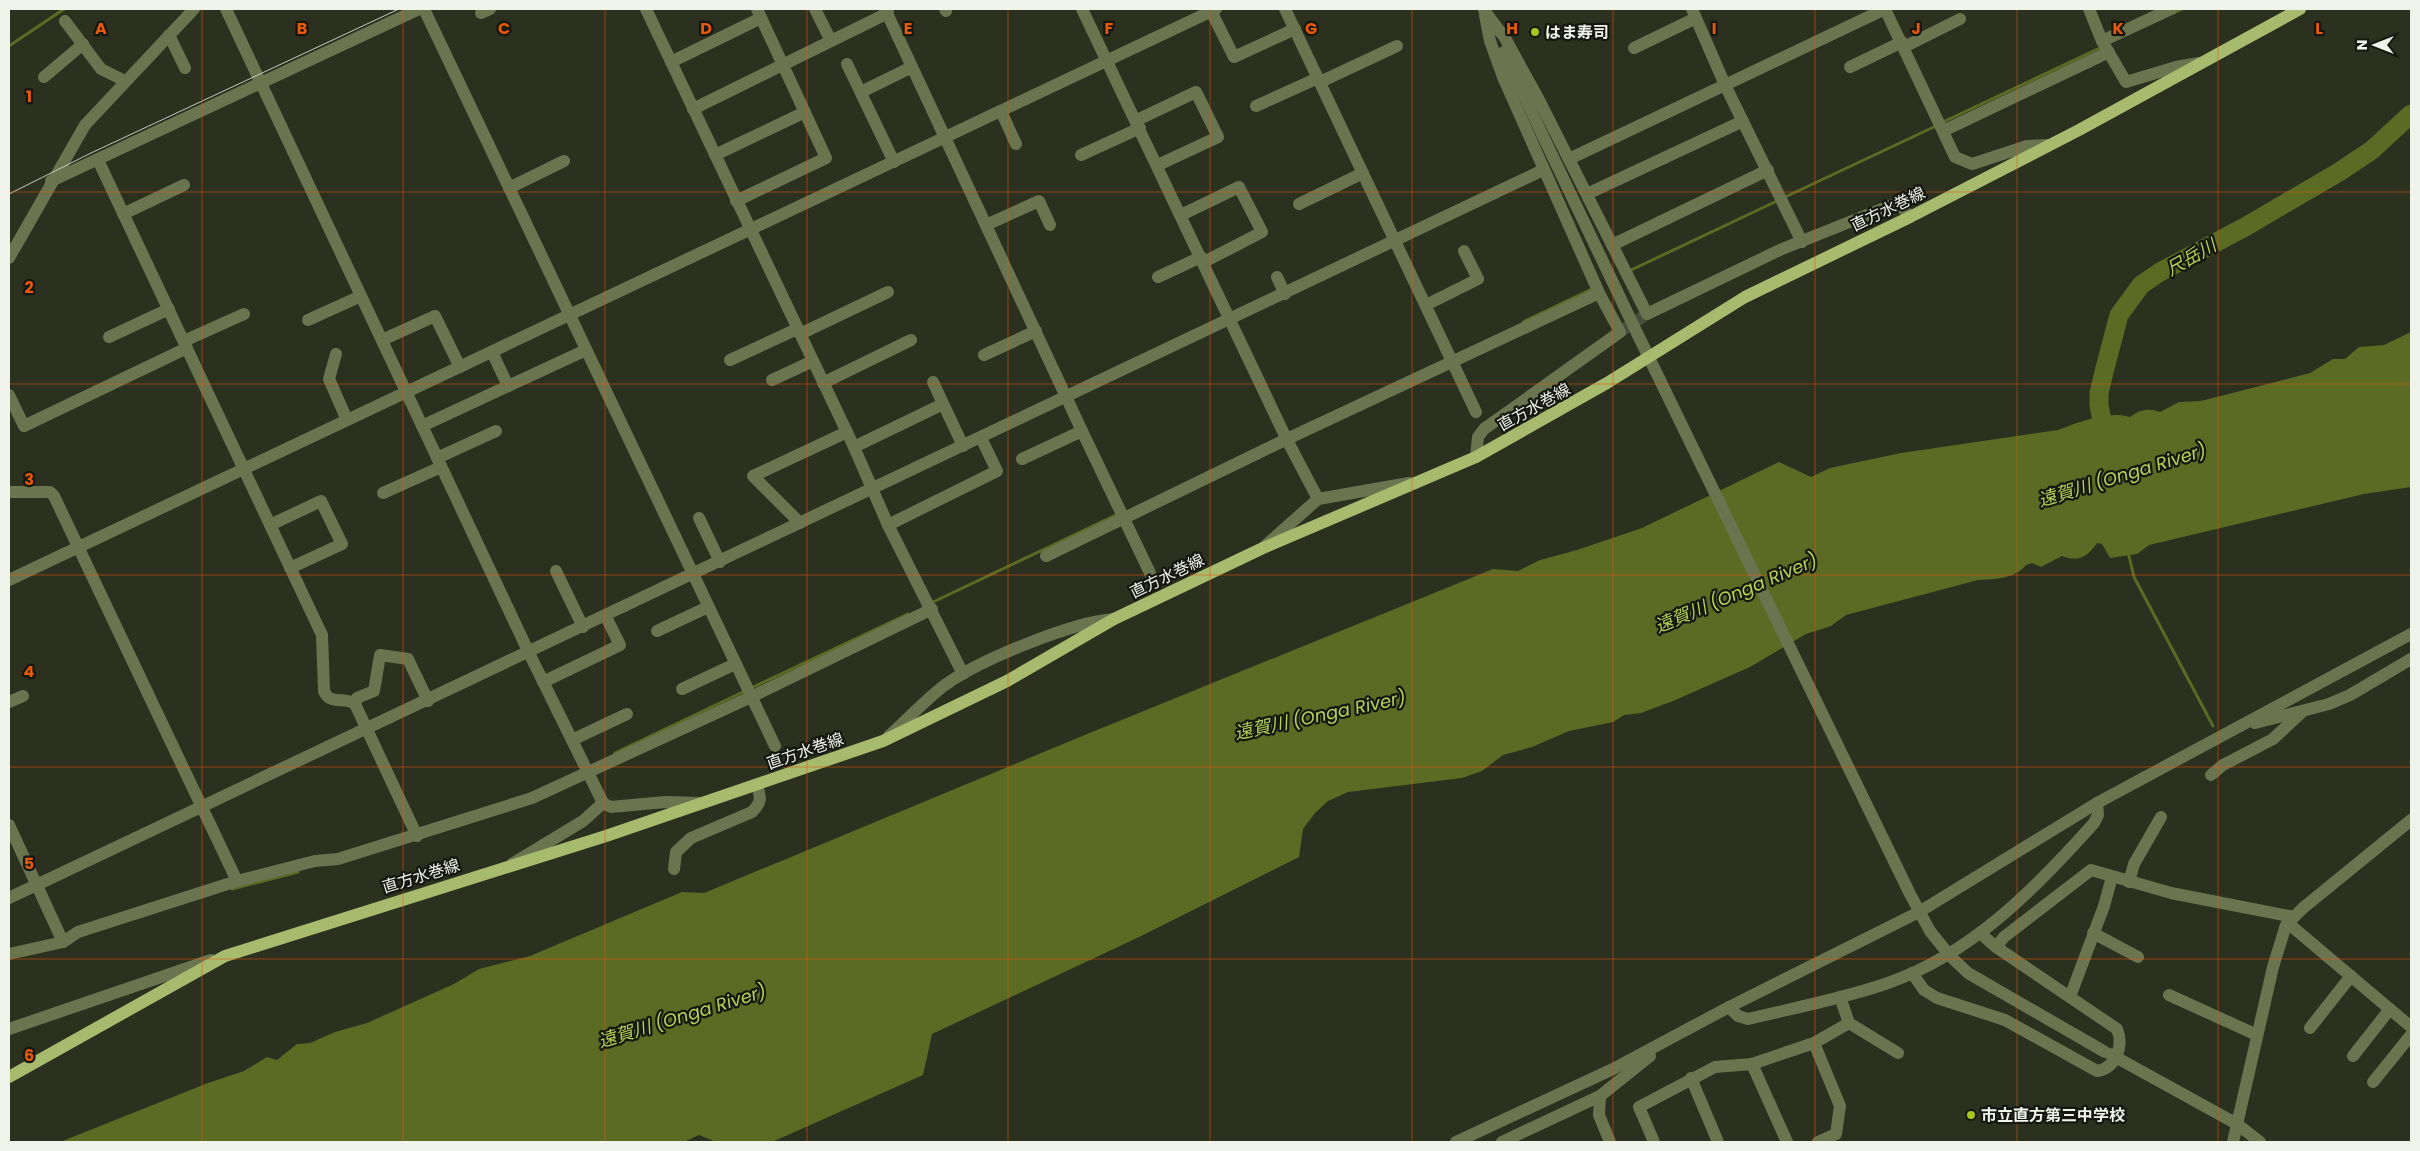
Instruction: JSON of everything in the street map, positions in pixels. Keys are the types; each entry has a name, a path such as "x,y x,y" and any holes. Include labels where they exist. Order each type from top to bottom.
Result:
{"main road":[{"name":"直方水巻線","path":"9,1077 225,956 606,836 883,741 1008,681 1114,619 1264,548 1476,457 1651,363 1745,297 1910,217 2048,146 2205,62 2297,9"}],"street":[{"path":"9,258 51,181 85,125 194,9"},
{"path":"226,9 530,655 603,803 611,806 665,802 702,803"},
{"path":"51,181 262,84 418,9"},
{"path":"424,9 774,746"},
{"path":"815,9 831,41"},
{"path":"1082,9 1286,437 1318,499"},
{"path":"1285,9 1476,412"},
{"path":"2089,9 2105,46 2126,82 2176,67 2205,62"},
{"path":"1941,126 2105,46 2171,9"},
{"path":"651,10 671,62 736,201 847,432 888,525 930,605 962,674"},
{"path":"9,580 1214,10 1234,57 1295,29"},
{"path":"1483,10 1651,363 1918,912 1930,930 1950,956 1968,973 2238,1124 2260,1142"},
{"path":"1483,10 1505,38 1587,194 1647,314 1802,242 1892,205 1902,208 1910,217"},
{"path":"1476,457 1478,437 1484,429 1620,332 1545,175 1503,78 1490,41 1483,10"},
{"path":"693,108 783,65 888,11 945,138 1150,573"},
{"path":"1571,163 1886,11 1955,157 1972,164 2027,146 2048,146"},
{"path":"671,62 759,13 826,158 736,201"},
{"path":"1634,48 1694,13 1726,89 1768,170 1802,242"},
{"path":"1850,67 1960,19"},
{"path":"65,21 101,69 125,81"},
{"path":"169,35 186,68"},
{"path":"44,77 83,44"},
{"path":"1256,106 1397,46"},
{"path":"847,64 894,162"},
{"path":"861,92 912,67"},
{"path":"1082,156 1196,92 1218,137 1158,165"},
{"path":"715,155 805,112"},
{"path":"1001,112 1016,144"},
{"path":"1587,194 1742,121"},
{"path":"98,160 322,635 324,691 326,696 331,700 352,701 355,704 370,731 416,832"},
{"path":"509,188 564,161"},
{"path":"1612,245 1768,170"},
{"path":"1300,204 1363,173"},
{"path":"9,898 37,888 370,731 428,701 694,578 720,562 800,523 873,493 963,446 983,441 1068,401 1232,323 1285,294 1398,244 1545,175"},
{"path":"123,214 184,185"},
{"path":"1158,276 1262,232 1239,187 1181,214"},
{"path":"986,225 1039,201 1050,226"},
{"path":"1426,305 1478,279 1464,251"},
{"path":"1277,276 1285,294"},
{"path":"1046,556 1122,515 1598,289"},
{"path":"730,360 888,292"},
{"path":"308,320 361,296"},
{"path":"109,337 168,309"},
{"path":"9,395 24,426 244,314"},
{"path":"382,340 435,316 460,367"},
{"path":"984,355 1036,331"},
{"path":"823,383 911,340"},
{"path":"422,426 586,350"},
{"path":"492,352 508,386"},
{"path":"336,354 329,379 347,420"},
{"path":"772,380 813,361"},
{"path":"932,382 963,446"},
{"path":"854,447 943,404"},
{"path":"383,493 496,431"},
{"path":"1022,459 1082,431"},
{"path":"800,523 753,476 847,432"},
{"path":"888,525 997,471 983,441"},
{"path":"1264,548 1318,499 1415,482"},
{"path":"9,492 50,492 54,496 237,881"},
{"path":"270,524 321,501 342,544 290,568"},
{"path":"699,518 720,562"},
{"path":"556,571 583,628"},
{"path":"9,954 63,942 78,932 237,881 314,861 338,859 416,832 532,798 588,773 748,692 930,605"},
{"path":"657,631 708,608"},
{"path":"543,682 620,646 607,619"},
{"path":"883,741 944,686 962,674 1005,654 1095,620 1114,619"},
{"path":"1456,1142 1542,1103 1918,912 2097,804 2411,634"},
{"path":"355,704 357,698 374,691 380,655 408,659 428,701"},
{"path":"2242,726 2302,712 2350,695 2411,659"},
{"path":"682,689 735,664"},
{"path":"9,702 23,696"},
{"path":"2210,775 2273,739 2302,712"},
{"path":"572,740 627,714"},
{"path":"674,868 676,852 692,838 752,812 760,805 761,798 757,785"},
{"path":"510,865 583,820 603,803"},
{"path":"1729,1007 1738,1016 1748,1019 1886,984 1912,973 1980,933 2012,908 2094,823 2098,815 2097,804"},
{"path":"2129,882 2134,864 2161,817"},
{"path":"2233,1142 2273,967 2283,932 2291,920 2411,820"},
{"path":"9,825 63,942"},
{"path":"1996,947 2004,937 2091,870 2171,893 2291,920 2351,976 2411,1027"},
{"path":"2070,997 2094,933 2112,877"},
{"path":"1912,973 1924,990 1937,998 2005,1020 2097,1071 2105,1070 2112,1064 2111,1054 2120,1043 2117,1029 1996,947 1980,933"},
{"path":"2094,933 2138,957"},
{"path":"9,1029 225,956"},
{"path":"2310,1028 2351,976"},
{"path":"2168,995 2257,1035"},
{"path":"1840,996 1848,1023 1898,1053"},
{"path":"2353,1056 2390,1010"},
{"path":"1654,1142 1639,1106 1715,1067 1752,1064 1814,1043 1848,1023"},
{"path":"2374,1082 2411,1035"},
{"path":"1502,1142 1600,1096 1676,1036"},
{"path":"1814,1043 1840,1106 1836,1134 1818,1142"},
{"path":"1752,1064 1786,1142"},
{"path":"1691,1078 1718,1142"},
{"path":"1600,1096 1599,1115 1610,1142"}],"water":[{"name":"遠賀川 (Onga River)","path":"2411,332 2411,487 2364,494 2149,545 2137,554 2110,558 2102,544 2097,543 2090,552 2082,557 2073,559 2062,556 2041,567 2032,563 2010,576 1978,580 1846,615 1831,626 1806,634 1750,667 1673,701 1641,713 1624,715 1613,722 1569,731 1532,747 1503,755 1482,771 1462,778 1348,792 1328,801 1315,813 1303,829 1299,857 1137,938 932,1034 923,1075 772,1142 716,1142 699,1135 684,1142 60,1142 208,1083 244,1071 267,1057 277,1060 297,1044 310,1043 335,1032 367,1023 454,984 479,969 530,956 682,892 704,893 1092,732 1493,569 1518,571 1540,560 1577,550 1642,528 1779,462 1811,477 1830,468 1901,453 2058,430 2104,416 2122,415 2130,417 2138,412 2148,410 2160,412 2179,402 2201,401 2310,373 2333,359 2345,359 2359,347 2384,345"}],"waterway":[{"path":"9,46 64,9"},
{"path":"2174,13 2182,9"},
{"path":"1943,122 2102,47"},
{"name":"尺岳川","path":"2106,442 2099,405 2099,393 2119,315 2141,285 2160,272 2245,227 2339,172 2372,150 2411,114"},
{"path":"1783,198 1938,125"},
{"path":"1629,271 1777,201"},
{"path":"1523,322 1594,288"},
{"path":"931,603 1118,514"},
{"path":"2128,552 2134,577 2213,726"},
{"path":"751,688 908,614"},
{"path":"615,753 745,691"},
{"path":"232,889 298,872"}],"tunnel":[{"path":"1620,332 1647,314"}],"tram line":[{"path":"9,194 91,153 399,9"}],"place":[{"name":"はま寿司","path":"1535,32"},
{"name":"市立直方第三中学校","path":"1971,1115"}]}
